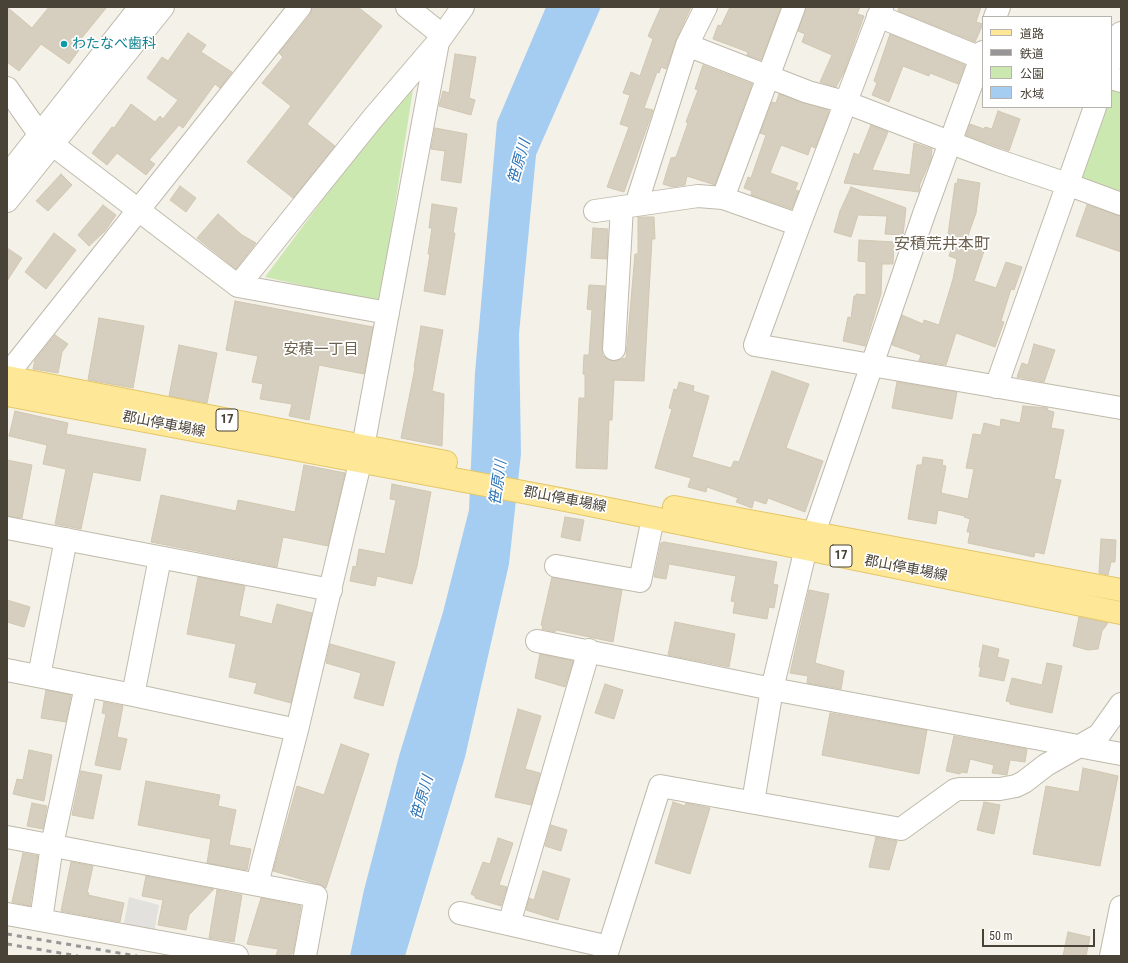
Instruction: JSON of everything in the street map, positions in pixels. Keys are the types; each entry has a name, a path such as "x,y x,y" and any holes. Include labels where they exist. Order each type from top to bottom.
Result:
{"main road":[{"name":"郡山停車場線","path":"7,376 362,455"},
{"name":"郡山停車場線","path":"7,396 446,470 810,540 1121,612"},
{"name":"郡山停車場線","path":"562,493 653,518 810,540 1121,590"}],"street":[{"path":"7,201 46,140 140,7"},
{"path":"7,176 46,140 163,7"},
{"path":"7,376 300,7"},
{"path":"407,7 440,38"},
{"path":"238,286 464,7"},
{"path":"614,349 629,206 687,45 706,7"},
{"path":"723,198 794,7"},
{"path":"753,802 772,689 810,540 872,366 924,214 982,55 880,12 755,345 872,366 1121,408"},
{"path":"1112,59 1121,33"},
{"path":"257,884 297,730 362,455 440,38"},
{"path":"687,45 808,92 845,102 1121,204"},
{"path":"7,88 46,140 238,286 388,313"},
{"path":"996,387 1095,108"},
{"path":"595,211 698,196 723,198 799,225"},
{"path":"556,566 640,581 653,518"},
{"path":"7,528 331,590"},
{"path":"39,676 66,539"},
{"path":"133,695 160,558"},
{"path":"538,641 589,650 772,689 1121,754"},
{"path":"509,924 589,650"},
{"path":"7,670 297,730"},
{"path":"41,920 52,845 86,686"},
{"path":"460,913 509,924 608,952 660,786 901,829 955,790 964,788 1000,789 1016,786 1046,765 1099,736 1121,704"},
{"path":"7,838 52,845 316,896 305,956"},
{"path":"7,914 237,956"},
{"path":"1111,956 1120,914"}],"green space":[{"path":"415,76 380,303 265,277"},
{"path":"1113,84 1121,86 1121,194 1076,178 1104,108 1112,108"}],"shaded area":[{"path":"129,897 159,905 154,934 123,928"}],"water":[{"name":"笹原川","path":"546,7 601,7 536,155 519,334 521,454 509,564 465,757 405,956 350,956 364,890 399,756 443,612 469,510 475,373 497,122"}],"building":[{"path":"7,7 32,28 49,7 107,7 80,40 84,43 69,64 41,44 19,71 7,62"},
{"path":"312,7 358,7 382,26 307,124 335,146 293,198 247,162 291,106 262,83 283,57 279,53 310,15"},
{"path":"661,7 691,7 676,40 666,69 661,67 659,73 657,72 644,108 653,110 624,192 607,187 629,127 620,124 630,95 623,93 631,72 640,76 653,39 648,36"},
{"path":"730,7 781,7 761,60 747,55 748,52 713,39 718,25 721,26"},
{"path":"806,7 860,7 857,14 864,16 844,72 836,87 820,82 832,55 802,42 805,34 798,31"},
{"path":"899,7 981,7 976,22 982,24 982,26 975,42 898,11"},
{"path":"188,33 206,45 201,52 232,72 220,88 215,84 183,128 179,125 149,160 155,164 146,175 117,153 107,165 92,153 112,127 114,128 131,104 155,122 160,116 163,119 178,100 147,78 162,57 168,61"},
{"path":"890,34 965,65 958,84 930,73 929,76 903,66 889,102 872,95 877,83 874,81"},
{"path":"455,54 476,57 469,98 475,100 471,115 439,106 443,91 449,93"},
{"path":"703,65 752,84 715,185 687,176 685,185 672,187 663,184 671,158 676,157 688,123 686,122 698,90 695,89"},
{"path":"779,94 828,110 829,112 815,148 811,146 808,155 781,145 770,173 798,183 795,190 799,191 792,209 751,195 752,191 744,188 748,177 751,178 766,135 760,133 772,102 776,103"},
{"path":"998,111 1020,119 1009,151 966,135 970,124 984,129 985,127 992,129"},
{"path":"871,125 888,132 872,170 910,175 914,143 932,149 931,159 920,184 919,192 844,183 854,153 859,155"},
{"path":"435,128 467,134 461,183 441,180 445,151 431,149"},
{"path":"61,174 72,185 48,211 36,201"},
{"path":"958,179 980,183 976,213 966,241 948,235 955,183 957,184"},
{"path":"180,186 196,198 186,212 170,200"},
{"path":"851,187 906,208 903,235 885,234 887,216 858,215 851,237 834,232 840,211"},
{"path":"432,204 457,208 453,233 455,233 445,295 424,291 430,254 428,254 432,228 429,228"},
{"path":"103,205 116,215 105,231 89,246 78,235"},
{"path":"1087,205 1121,216 1121,252 1076,236"},
{"path":"218,214 242,235 256,243 236,269 197,238"},
{"path":"638,217 654,217 655,239 652,239 644,381 614,380 612,420 609,420 607,469 576,468 579,398 585,398 585,374 583,374 584,355 589,355 592,310 587,309 589,285 605,286 602,348 603,356 613,361 626,358 635,254 638,254"},
{"path":"593,228 608,229 607,259 591,258"},
{"path":"54,233 76,250 46,289 25,272"},
{"path":"859,240 894,242 893,264 882,264 881,294 865,346 843,341 848,317 851,318 854,296 856,296 856,294 866,295 866,262 858,261"},
{"path":"954,241 984,251 974,281 996,288 1006,262 1022,267 1014,290 1011,289 1001,321 1004,322 995,347 956,333 946,365 919,361 921,355 892,345 902,315 923,324 924,320 939,325 953,279 957,259 949,256"},
{"path":"7,248 22,258 7,281"},
{"path":"235,301 373,327 364,374 319,365 309,420 289,416 292,404 260,399 263,384 252,382 258,356 226,350"},
{"path":"99,318 144,326 133,388 88,380"},
{"path":"421,326 443,330 432,391 444,394 442,446 401,438 415,368"},
{"path":"55,335 68,344 62,352 58,373 33,369 35,360"},
{"path":"1034,344 1055,350 1044,382 1017,377 1022,363 1028,365"},
{"path":"179,345 217,353 207,403 169,396"},
{"path":"772,371 809,384 786,448 823,461 805,512 768,498 766,504 754,500 752,508 736,502 738,498 707,487 706,492 688,487 691,478 655,468 672,409 669,408 674,389 677,390 679,382 694,386 693,391 709,396 692,457 731,468 734,461 739,462"},
{"path":"897,382 957,392 952,419 892,408"},
{"path":"1023,406 1048,408 1047,410 1054,412 1051,428 1064,430 1054,479 1061,480 1044,554 1035,552 1034,557 968,543 970,532 967,532 970,519 964,517 965,516 938,510 936,524 908,519 917,465 922,465 923,457 943,460 942,465 946,466 941,493 968,499 974,469 966,468 973,434 981,435 984,423 1000,427 1001,419 1020,423"},
{"path":"15,411 68,423 66,434 146,449 140,481 93,472 81,529 55,524 66,469 43,464 47,445 9,436"},
{"path":"7,460 32,465 22,518 7,516"},
{"path":"304,465 345,473 328,546 283,537 277,567 151,542 161,495 236,511 238,500 295,512"},
{"path":"392,484 431,492 417,566 412,584 377,576 375,586 350,581 353,566 356,567 359,549 385,554 396,500 390,499"},
{"path":"565,517 584,520 580,541 561,537"},
{"path":"1101,539 1116,540 1115,562 1111,562 1108,575 1099,573"},
{"path":"664,542 777,562 773,584 778,585 774,608 769,607 767,619 733,613 735,602 731,601 736,576 669,564 666,579 654,577 661,543"},
{"path":"198,577 245,586 239,616 272,624 277,604 312,613 291,703 254,693 257,683 229,677 236,644 187,634"},
{"path":"552,577 622,590 613,642 556,630 555,632 542,629 543,626 541,625"},
{"path":"809,590 829,594 815,663 844,671 841,689 807,683 808,676 790,673"},
{"path":"7,600 30,607 24,627 7,622"},
{"path":"1079,617 1108,623 1102,631 1098,649 1088,650 1073,646"},
{"path":"675,622 735,634 729,667 668,655"},
{"path":"330,644 395,662 383,706 354,698 361,673 326,663"},
{"path":"983,645 999,649 997,657 1009,660 1004,681 979,676"},
{"path":"540,654 573,661 565,687 535,678"},
{"path":"1047,663 1062,666 1052,713 1010,704 1010,702 1006,701 1012,678 1042,685"},
{"path":"605,684 623,690 614,719 595,713"},
{"path":"46,690 71,695 66,722 41,718"},
{"path":"104,702 123,706 117,737 127,739 120,770 95,765 106,714 102,713"},
{"path":"518,709 541,716 525,769 540,773 531,805 495,797"},
{"path":"830,713 927,730 919,774 822,755"},
{"path":"954,736 1027,749 1025,762 1010,760 1007,775 992,773 994,765 970,759 967,773 961,772 960,774 946,771"},
{"path":"341,744 369,754 326,888 318,884 273,871 297,786 324,795"},
{"path":"29,750 52,755 44,801 13,794 17,779 23,780"},
{"path":"1083,768 1118,776 1100,866 1033,854 1046,786 1079,792"},
{"path":"81,771 102,775 93,819 72,815"},
{"path":"146,781 220,795 218,806 236,810 229,845 251,849 247,870 207,863 211,839 138,825"},
{"path":"673,802 685,806 686,803 710,808 690,874 655,863"},
{"path":"984,802 1000,805 994,834 977,830"},
{"path":"32,803 47,806 43,829 27,826"},
{"path":"551,825 567,830 561,851 545,846"},
{"path":"876,837 897,841 889,870 869,867"},
{"path":"498,838 513,843 499,885 507,887 501,906 475,898 475,896 471,894 483,862 490,864"},
{"path":"23,853 38,856 30,906 12,902"},
{"path":"71,862 93,866 87,893 89,893 88,895 124,903 120,922 61,911"},
{"path":"543,871 570,879 558,920 526,910 529,898 534,900"},
{"path":"146,876 214,889 189,915 186,930 158,925 163,900 142,896"},
{"path":"217,890 242,895 234,942 209,938"},
{"path":"261,898 301,906 293,953 289,956 276,956 278,949 247,944"},
{"path":"1068,932 1090,937 1086,956 1063,956"}],"railway":[{"path":"7,934 137,956"},
{"path":"7,944 78,956"}],"place":[{"name":"わたなべ歯科","path":"64,44"}],"district":[{"name":"安積荒井本町","path":"942,245"},
{"name":"安積一丁目","path":"321,350"}]}
